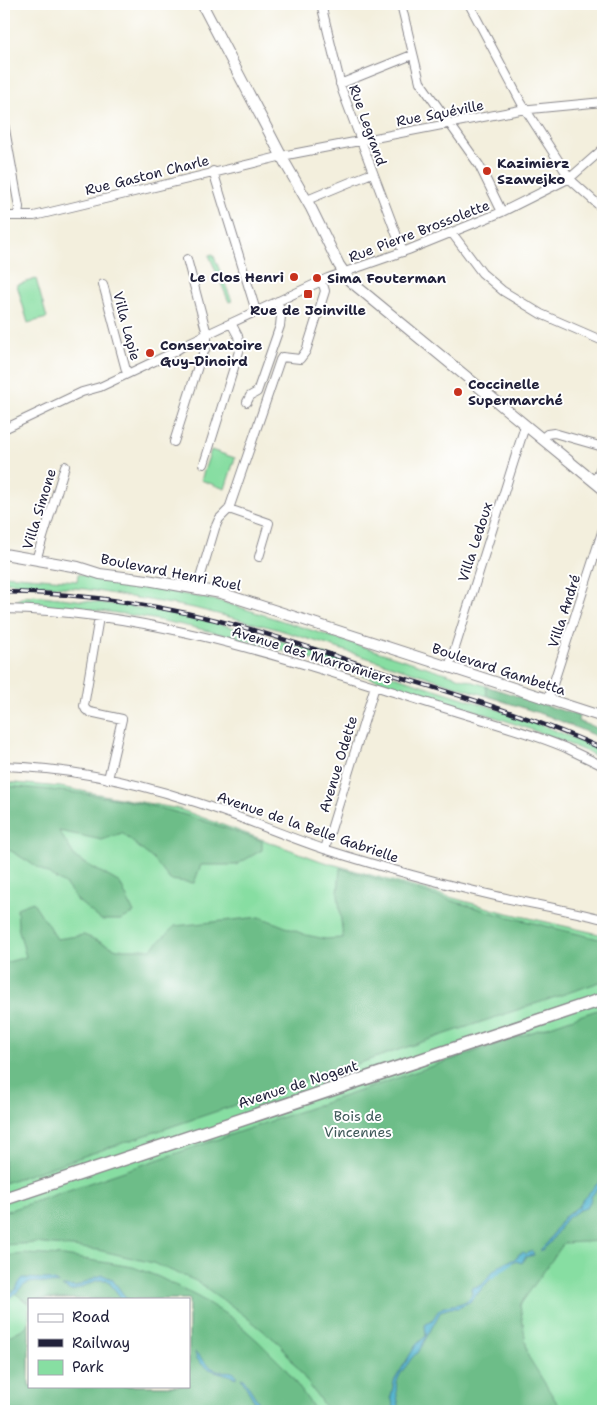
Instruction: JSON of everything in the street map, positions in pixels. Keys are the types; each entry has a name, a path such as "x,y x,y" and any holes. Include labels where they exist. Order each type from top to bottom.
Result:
{"main road":[{"name":"Avenue de Nogent","path":"4,1199 603,999"}],"street":[{"path":"202,4 344,273 350,281 603,489"},
{"name":"Rue Legrand","path":"321,4 340,84 403,252"},
{"path":"401,4 412,56 420,82 479,165 502,212"},
{"path":"469,4 526,110 570,178 603,209"},
{"path":"340,84 412,56"},
{"name":"Rue Squéville","path":"282,156 526,110 603,102"},
{"path":"4,124 19,207 18,215"},
{"name":"Rue Pierre Brossolette","path":"4,428 82,392 100,387 174,352 206,334 322,281 403,252 502,212 570,178 603,149"},
{"name":"Rue Gaston Charle","path":"4,216 34,216 213,171 282,156"},
{"path":"213,171 256,311"},
{"path":"307,200 372,173"},
{"path":"452,233 482,273 503,291 541,314 603,342"},
{"path":"174,442 199,363 207,345 206,334 187,259"},
{"path":"196,588 219,518 229,509 280,360 285,356 300,359 306,351 325,291 322,281"},
{"name":"Villa Lapie","path":"103,284 127,374"},
{"path":"247,402 250,396 257,392 280,326 281,316 278,301"},
{"path":"204,464 240,348 238,336 232,323"},
{"name":"Villa Ledoux","path":"449,667 525,426"},
{"path":"541,438 547,434 554,433 603,447"},
{"path":"594,480 598,475 603,460"},
{"name":"Villa Simone","path":"36,560 65,466"},
{"path":"229,509 269,523 258,557"},
{"name":"Villa André","path":"548,700 603,529"},
{"name":"Boulevard Henri Ruel","path":"4,554 78,567 100,574 221,593 387,647"},
{"name":"Avenue des Marronniers","path":"4,609 61,612 150,624 211,638 298,662 518,731 565,748 603,766"},
{"path":"99,617 84,706 90,712 122,719 108,779"},
{"name":"Boulevard Gambetta","path":"387,647 603,717"},
{"name":"Avenue Odette","path":"325,849 375,686"},
{"name":"Avenue de la Belle Gabrielle","path":"4,766 49,769 108,779 161,791 192,800 325,849 444,883 603,919"}],"green space":[{"path":"213,254 232,301 229,302 209,255"},
{"path":"36,279 47,318 28,323 17,285"},
{"path":"211,450 235,458 225,489 201,480"},
{"path":"78,574 219,601 486,686 487,696 277,629 194,608 85,589 4,582 4,575 77,581"},
{"path":"33,595 170,613 268,637 449,693 527,720 603,751 603,759 554,738 479,712 230,636 124,614 17,602 17,600 25,596 31,597"},
{"path":"486,686 579,716 578,721 603,730 603,739 548,716 487,696"},
{"name":"Bois de Vincennes","path":"4,782 60,787 179,809 321,861 503,912 603,935 603,1411 4,1411"},
{"path":"4,786 93,795 160,808 262,841 262,850 236,865 201,865 194,883 170,880 154,860 122,833 102,840 59,831 76,858 120,883 134,913 121,920 101,920 78,901 66,885 8,849 4,850"},
{"path":"340,868 497,914 603,940 603,981 4,1183 4,963 26,957 18,927 17,908 33,902 57,939 84,935 117,949 151,949 175,926 260,917 306,935 325,939 343,938 338,894"},
{"path":"603,1008 603,1241 564,1243 520,1305 528,1356 562,1411 328,1411 280,1344 236,1309 196,1281 153,1263 98,1250 36,1243 4,1245 4,1212"},
{"path":"25,1254 64,1256 133,1267 159,1277 200,1298 232,1318 285,1368 316,1411 4,1411 4,1336 9,1336 26,1327 28,1322 28,1388 190,1388 190,1298 28,1298 28,1303 11,1290 4,1289 4,1256"}],"water":[{"path":"603,1178 603,1182 591,1197 586,1208 579,1210 565,1220 550,1243 541,1251 563,1218 579,1206 583,1199"},
{"path":"532,1251 534,1255 525,1257 522,1263 515,1261 495,1274 471,1301 458,1308 441,1311 418,1353 414,1355 399,1377 396,1387 400,1411 395,1411 391,1397 394,1381 416,1345 426,1336 425,1325 442,1308 467,1301 472,1294 471,1288 482,1285 491,1273 502,1264 517,1258 519,1254 524,1252 526,1254"},
{"path":"103,1275 112,1279 126,1298 121,1298 107,1280 98,1280 73,1291 62,1286 76,1287"},
{"path":"23,1278 47,1279 59,1283 31,1283 24,1286 13,1296 4,1299 4,1295 12,1293"},
{"path":"195,1352 213,1368 234,1373 236,1378 201,1364"},
{"path":"241,1378 244,1379 264,1411 252,1411 254,1401"}],"waterway":[{"path":"491,1278 511,1263"}],"railway":[{"path":"4,592 96,598 157,607 217,620 283,639 500,709 552,727 603,749"}],"place":[{"name":"Kazimierz Szawejko","path":"487,171"},
{"name":"Le Clos Henri","path":"294,277"},
{"name":"Sima Fouterman","path":"317,278"},
{"name":"Rue de Joinville","path":"308,294"},
{"name":"Conservatoire Guy-Dinoird","path":"150,353"},
{"name":"Coccinelle Supermarché","path":"458,392"}]}
